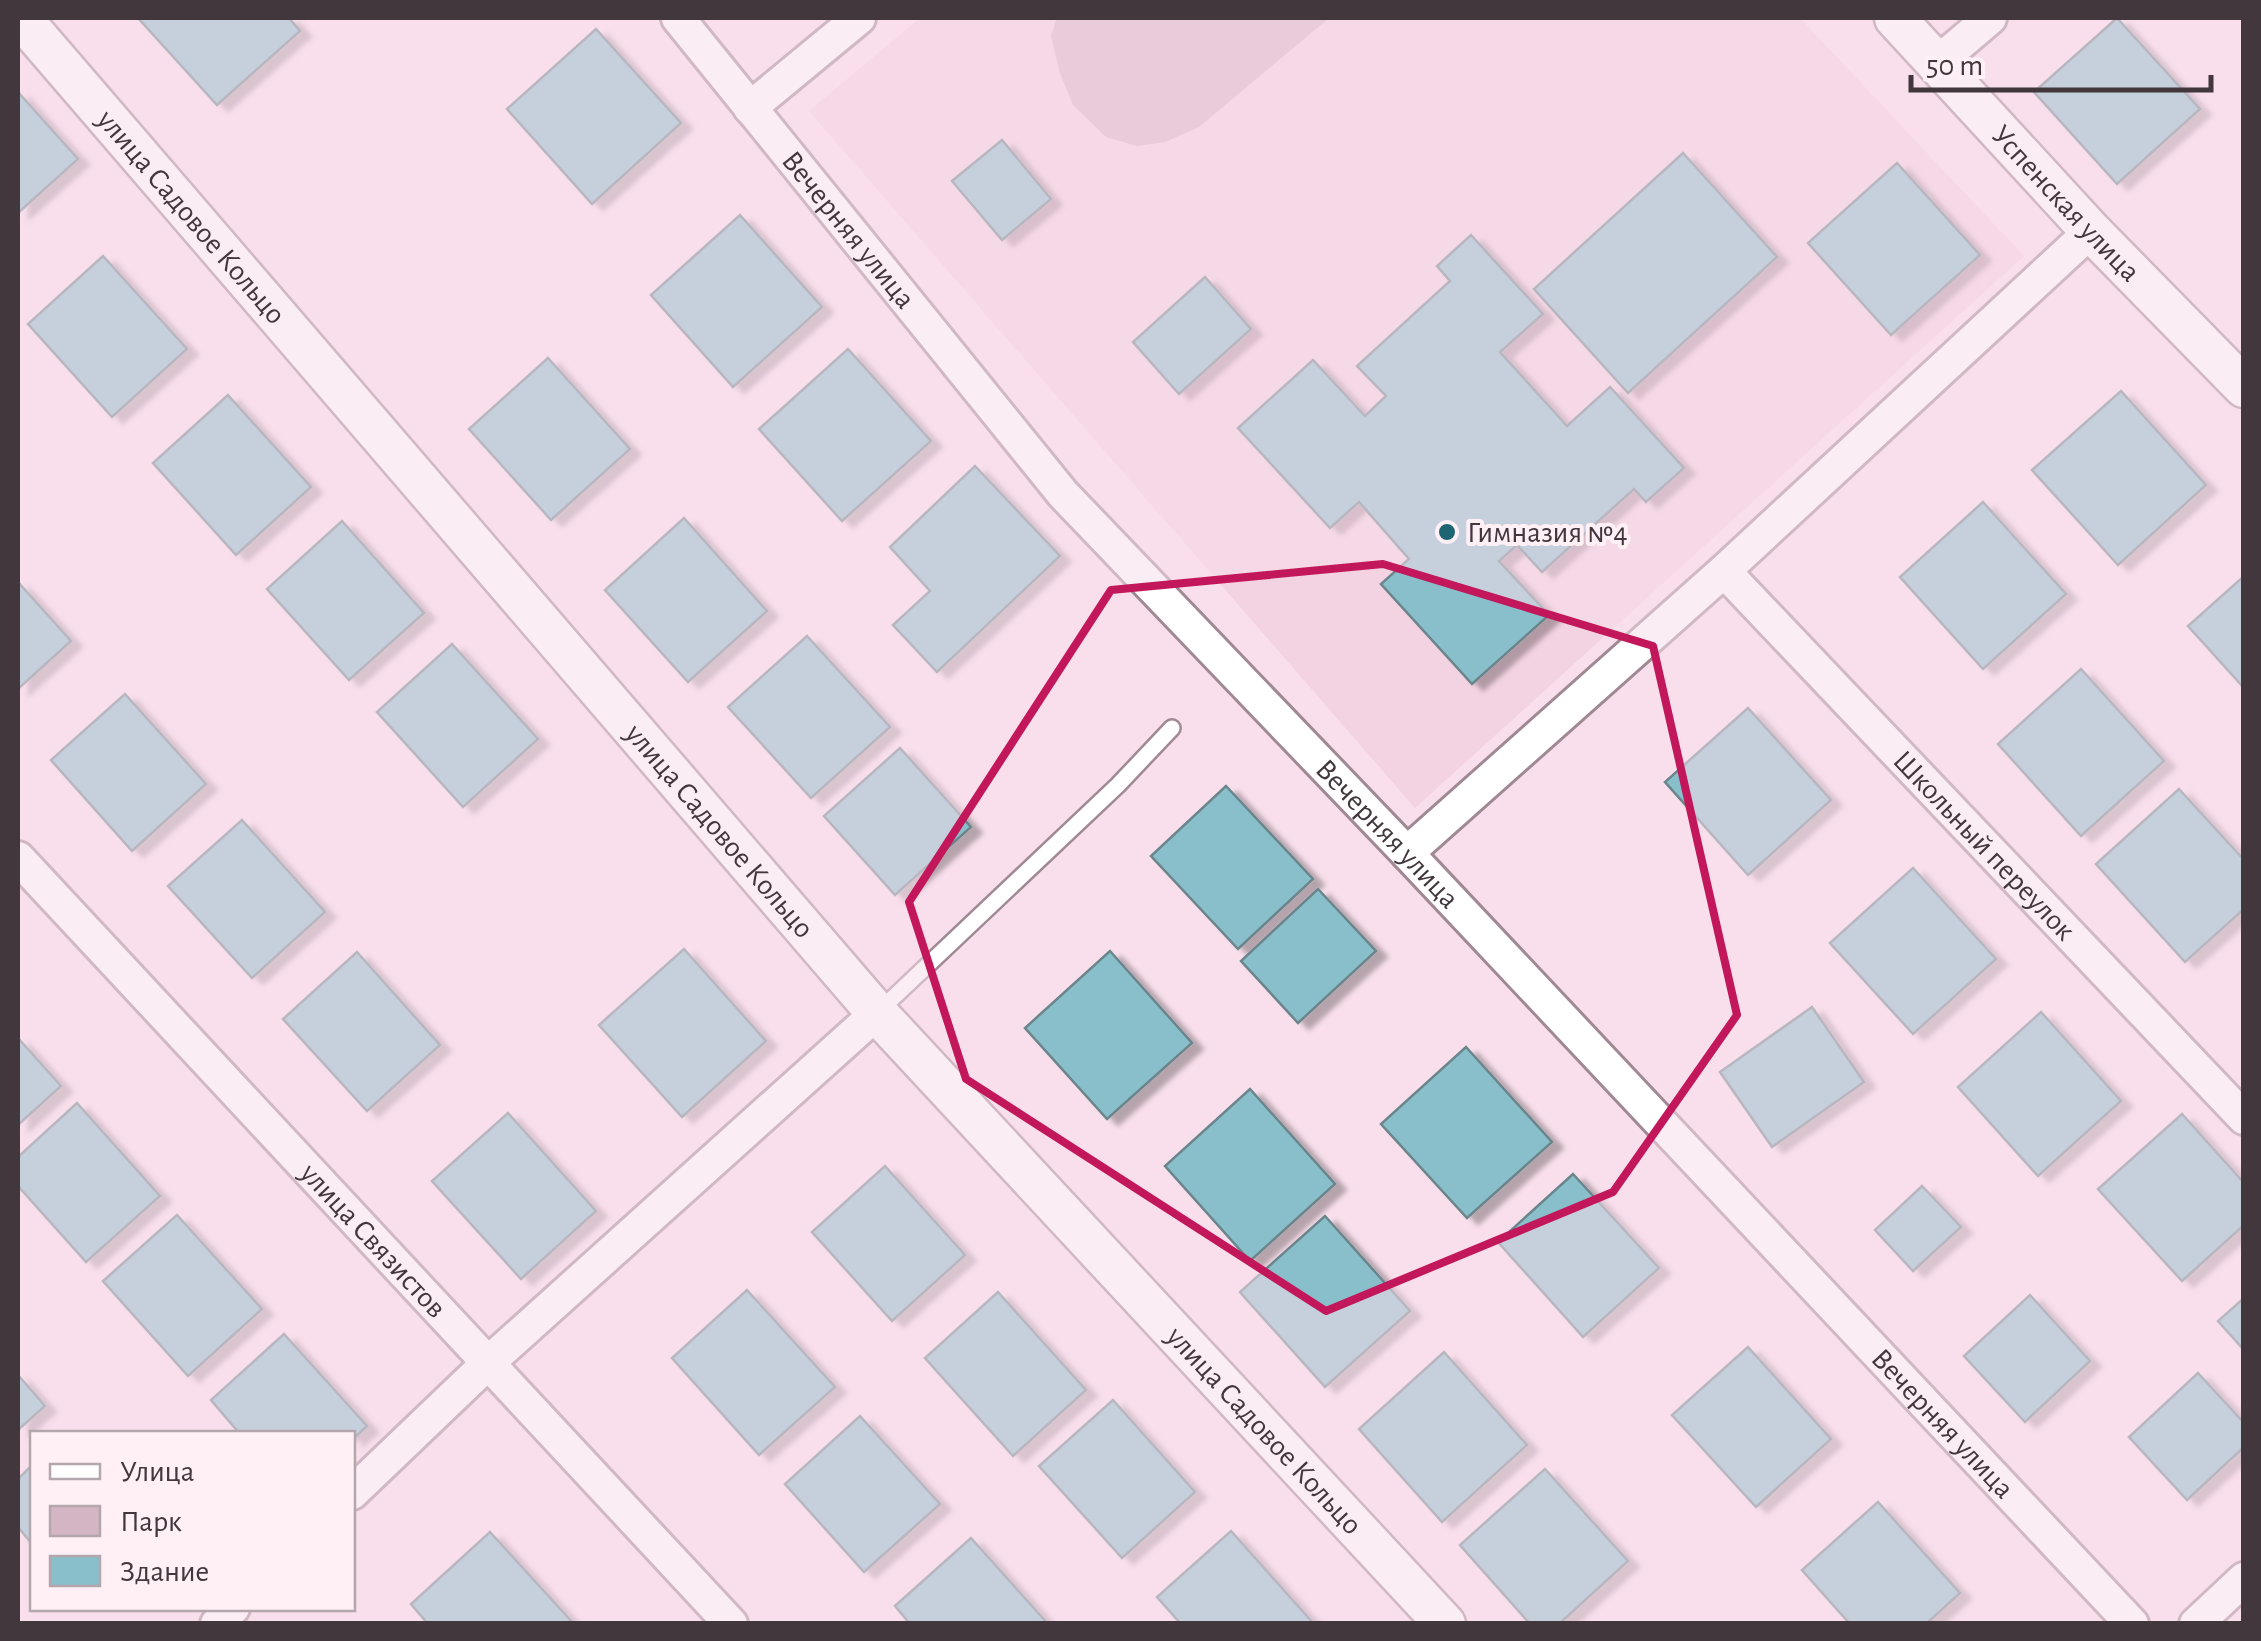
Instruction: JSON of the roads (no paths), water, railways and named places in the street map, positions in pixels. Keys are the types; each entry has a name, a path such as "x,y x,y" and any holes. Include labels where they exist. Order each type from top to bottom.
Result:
{"street":[{"name":"улица Садовое Кольцо","path":"21,18 877,1013 1446,1624"},
{"name":"Вечерняя улица","path":"678,18 1063,494 1407,853 2132,1624"},
{"path":"750,108 859,18"},
{"name":"Успенская улица","path":"1895,18 2091,231 2244,387"},
{"path":"1937,63 1990,18"},
{"path":"1407,853 1724,572 2091,231"},
{"name":"Школьный переулок","path":"1724,572 2244,1118"},
{"name":"улица Связистов","path":"18,858 731,1624"},
{"path":"355,1491 489,1362 877,1013"},
{"path":"2196,1624 2244,1578"}],"lane":[{"path":"877,1013 1118,786 1172,728"}],"place":[{"name":"Гимназия №4","path":"1447,532"}]}
